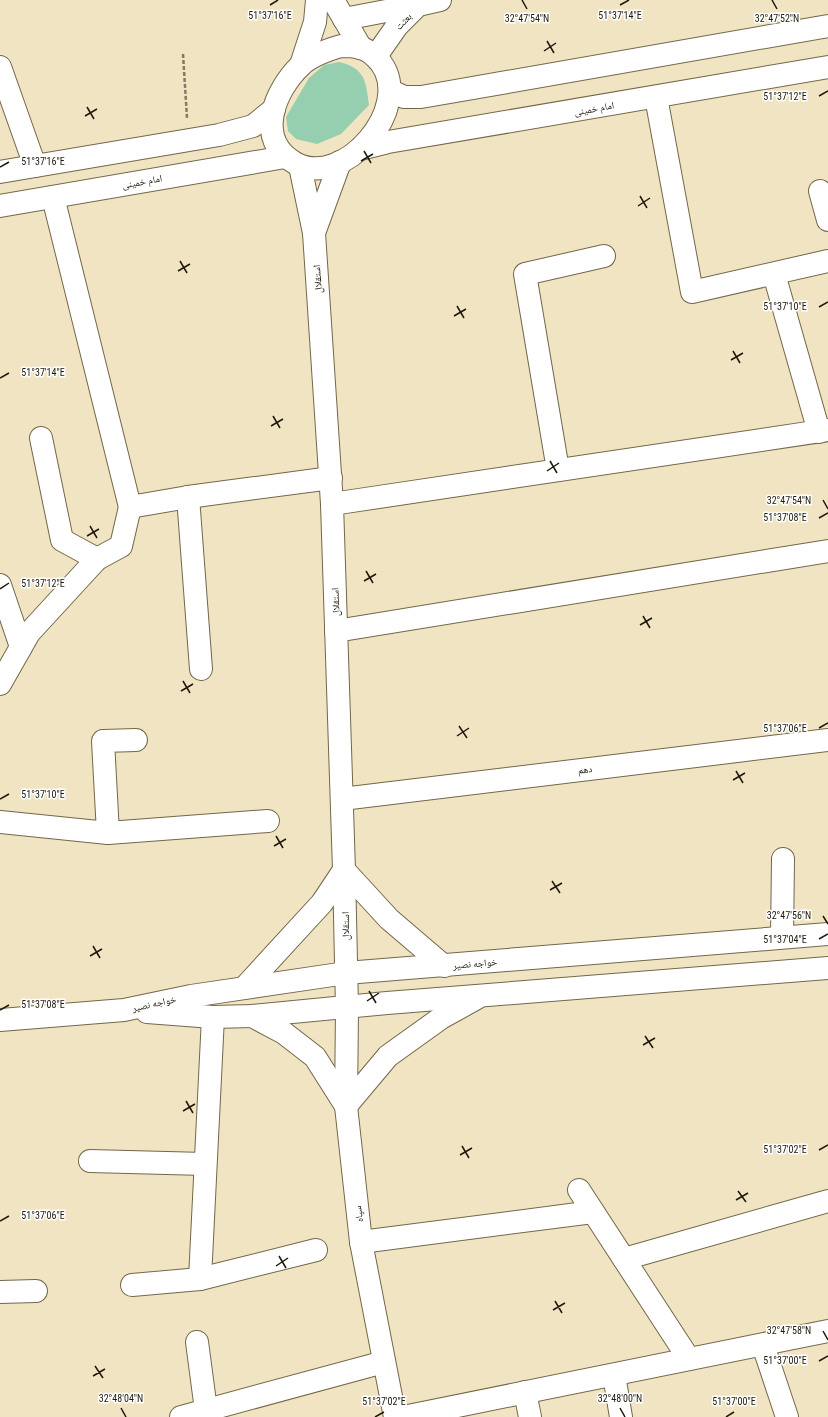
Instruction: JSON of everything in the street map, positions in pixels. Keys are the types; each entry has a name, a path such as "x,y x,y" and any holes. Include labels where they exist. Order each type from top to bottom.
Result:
{"street":[{"path":"302,64 315,22 317,0"},
{"path":"333,0 344,18 369,52 387,71 391,91 386,111 375,132 360,149 340,162 320,168 293,161 275,142 271,123 275,102 287,81 302,64 321,52 341,46 369,52"},
{"name":"بعثت","path":"369,52 418,5 440,0"},
{"path":"344,18 418,5"},
{"path":"391,91 404,97 421,97 828,26"},
{"path":"0,67 35,166"},
{"name":"امام خمینی","path":"360,149 388,142 828,68"},
{"path":"656,97 692,292 828,261"},
{"path":"0,172 219,135 253,126 274,109"},
{"name":"امام خمینی","path":"0,206 53,196 293,161"},
{"name":"استقلال","path":"293,161 314,233 331,478 342,799 347,1008"},
{"path":"314,233 340,162"},
{"path":"820,191 828,220"},
{"path":"0,684 29,633 97,559 121,546 130,507 53,196"},
{"path":"558,470 525,274 604,256"},
{"path":"332,504 823,431 774,274"},
{"path":"41,438 62,540 97,559"},
{"path":"130,507 188,497 331,478"},
{"path":"188,497 201,669"},
{"path":"336,630 828,551"},
{"path":"0,585 21,647"},
{"path":"108,833 104,741 136,740"},
{"name":"دهم","path":"342,799 828,740"},
{"path":"0,822 108,833 268,821"},
{"path":"782,937 783,859"},
{"path":"244,988 322,903 344,870 389,919 444,966"},
{"name":"خواجه نصیر","path":"0,1020 124,1010 191,996 346,973 828,934"},
{"path":"725,942 727,976"},
{"name":"خواجه نصیر","path":"124,1010 213,1017 252,1016 482,995 828,968"},
{"path":"252,1016 284,1033 315,1057 346,1106 388,1056 441,1018 482,995"},
{"name":"سپاه","path":"347,1008 346,1106 361,1242 395,1417"},
{"path":"200,1279 213,1017"},
{"path":"90,1161 205,1164"},
{"path":"578,1190 689,1360"},
{"path":"624,1259 828,1201"},
{"path":"361,1242 593,1212"},
{"path":"132,1285 200,1279 316,1250"},
{"path":"0,1292 36,1291"},
{"path":"403,1417 828,1331"},
{"path":"196,1342 206,1410"},
{"path":"763,1344 787,1417"},
{"path":"181,1417 384,1362"},
{"path":"614,1375 621,1417"},
{"path":"525,1392 530,1417"}],"path":[{"path":"183,54 188,140"}],"green space":[{"path":"339,62 354,68 363,77 367,89 369,105 341,134 317,144 296,139 288,131 286,117 309,78 324,65"}]}
